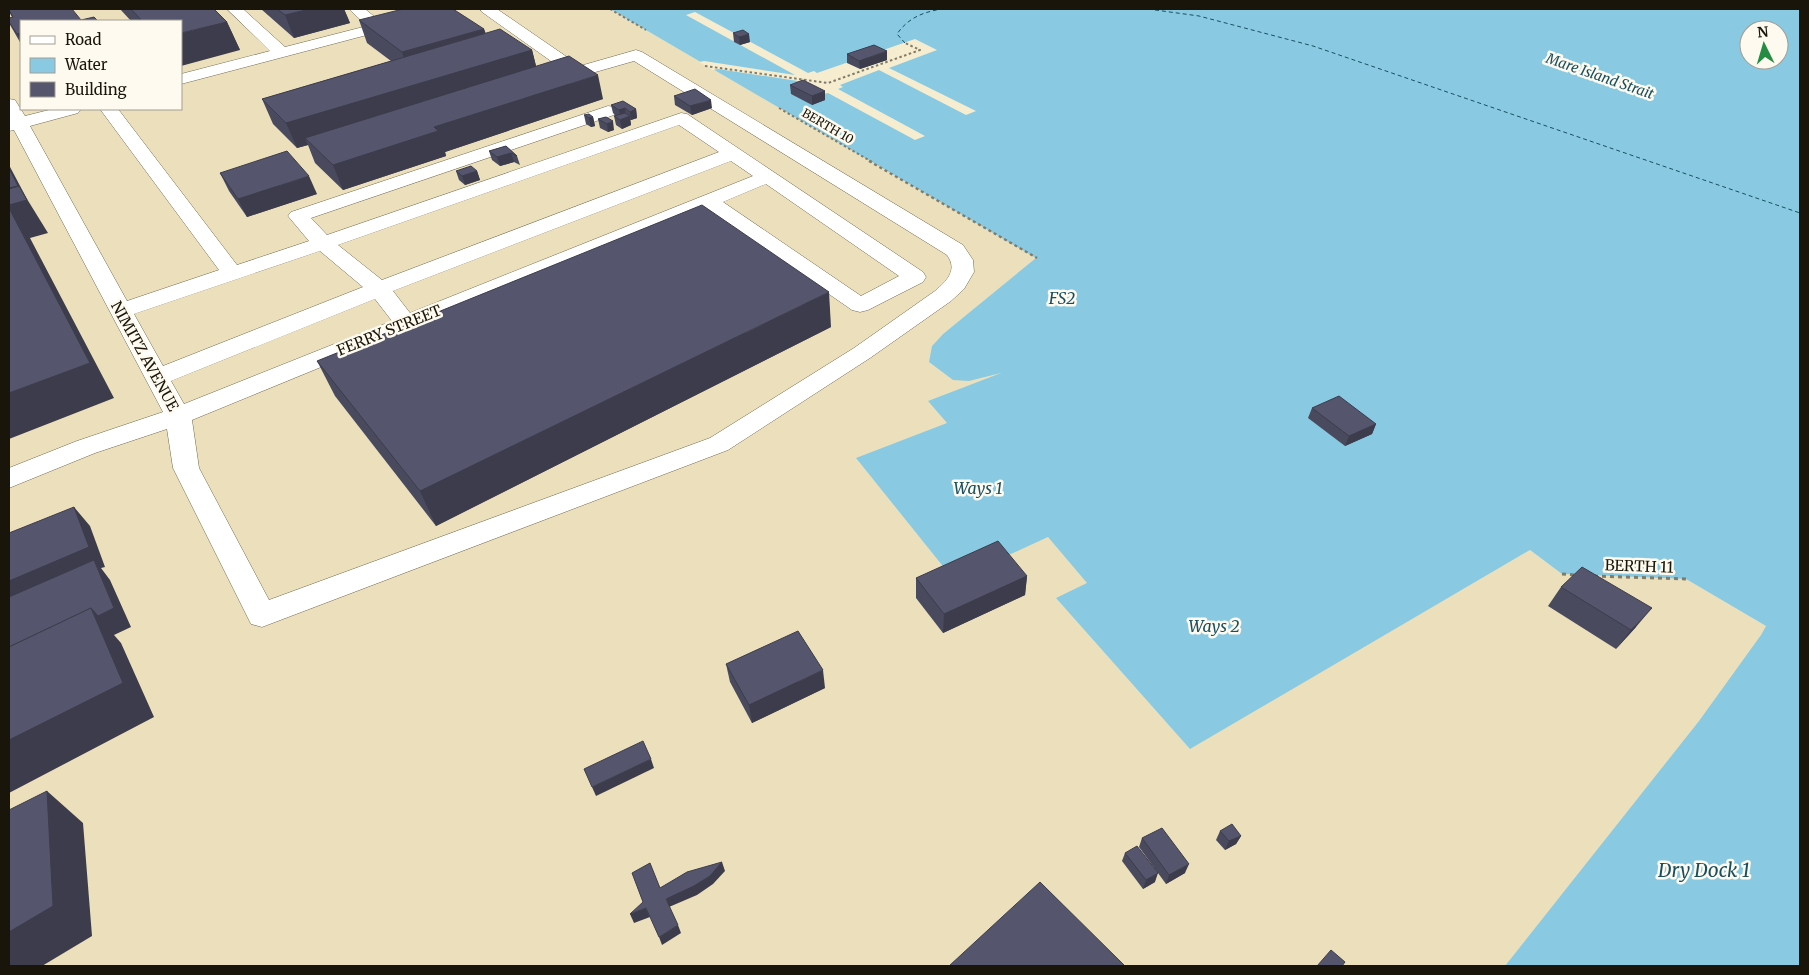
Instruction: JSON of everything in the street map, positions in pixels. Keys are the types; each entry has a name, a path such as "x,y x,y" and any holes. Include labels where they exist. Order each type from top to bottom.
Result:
{"street":[{"path":"234,9 282,53"},
{"path":"356,9 379,28"},
{"path":"182,79 449,9"},
{"name":"NIMITZ AVENUE","path":"9,104 14,124 158,377 178,416 186,468 262,616 719,444 862,352 934,302 956,284 963,272 962,260 954,250 636,55 578,72 487,9"},
{"path":"14,124 68,110"},
{"path":"110,110 233,274"},
{"path":"406,323 379,289 323,243 298,216 608,111"},
{"path":"120,311 233,274 681,118 915,277 860,305 708,201"},
{"path":"158,377 379,289 732,154"},
{"name":"FERRY STREET","path":"9,479 86,447 178,416 767,177"}],"path":[{"path":"610,9 649,32"},
{"path":"719,67 828,83 920,50 905,42"},
{"path":"700,62 713,70"},
{"name":"BERTH 10","path":"772,104 1037,258"},
{"path":"1562,574 1581,575"},
{"name":"BERTH 11","path":"1591,576 1686,579"}],"shaded area":[{"path":"9,9 610,9 1034,255 1037,258 1034,261 943,334 932,346 1008,370 1218,732 1530,550 1562,574 1686,579 1766,626 1762,635 1800,966 9,966"}],"water":[{"path":"610,9 1800,9 1800,966 1505,966 1699,721 1766,626 1686,579 1562,574 1530,550 1190,749 1056,598 1087,583 1048,537 954,580 856,458 947,423 928,401 1001,373 969,381 953,380 929,362 932,346 943,334 1036,258"}],"pier":[{"path":"695,12 808,73 814,71 817,73 915,39 937,50 889,68 976,111 966,115 879,70 840,85 843,87 838,89 925,136 915,140 828,93 823,94 798,81 718,69 713,70 699,62 704,61 795,75 686,15"}],"building":[{"path":"72,9 81,20 20,20 20,33 17,34 9,22 9,18 13,17 9,10"},
{"path":"131,9 214,9 227,22 182,33 182,20 141,20"},
{"path":"277,9 310,9 285,15"},
{"path":"403,9 453,9 484,29 402,52 359,20"},
{"path":"94,17 97,20 81,20"},
{"path":"500,29 532,50 286,123 262,99"},
{"path":"743,30 749,34 739,37 733,33"},
{"path":"874,45 887,51 859,61 847,54"},
{"path":"569,56 598,75 434,127 438,131 333,165 305,138"},
{"path":"803,80 825,91 812,96 790,85"},
{"path":"695,89 711,100 690,106 674,96"},
{"path":"623,101 636,109 630,112 625,108 619,110 611,105"},
{"path":"625,113 630,116 620,120 614,116"},
{"path":"589,114 593,117 589,118 584,115"},
{"path":"606,117 613,121 607,124 598,119"},
{"path":"506,146 517,156 511,153 497,157 489,151"},
{"path":"287,151 309,176 238,199 220,173"},
{"path":"471,166 477,171 462,176 456,171"},
{"path":"9,168 18,186 9,188"},
{"path":"19,186 27,200 9,205 9,189"},
{"path":"702,205 829,292 420,491 317,361"},
{"path":"9,208 90,363 9,393"},
{"path":"1339,396 1376,424 1349,436 1312,408"},
{"path":"74,507 89,547 9,581 9,533"},
{"path":"998,541 1027,576 944,614 916,578"},
{"path":"94,560 114,608 98,616 91,608 9,647 9,597"},
{"path":"1582,567 1652,608 1631,630 1561,587"},
{"path":"91,608 123,683 9,740 9,647"},
{"path":"798,631 823,670 749,705 726,664"},
{"path":"643,741 651,759 592,787 584,769"},
{"path":"47,791 53,906 9,932 9,810"},
{"path":"1232,824 1241,836 1229,841 1220,831"},
{"path":"1162,828 1189,864 1169,875 1142,838"},
{"path":"1137,846 1158,873 1146,880 1125,853"},
{"path":"722,862 710,876 666,899 678,925 659,937 646,908 630,914 643,902 632,873 650,863 660,888 687,872"},
{"path":"1040,882 1125,966 949,966"},
{"path":"1331,950 1345,962 1342,966 1317,966"}],"ferry route":[{"path":"905,43 897,34 901,28 922,14 942,9"},
{"path":"1148,9 1199,16 1313,46 1800,213"}],"water label":[{"name":"Mare Island Strait","path":"1600,76"},
{"name":"FS2","path":"1062,298"},
{"name":"Ways 1","path":"978,488"},
{"name":"Ways 2","path":"1214,626"},
{"name":"Dry Dock 1","path":"1704,870"}]}
